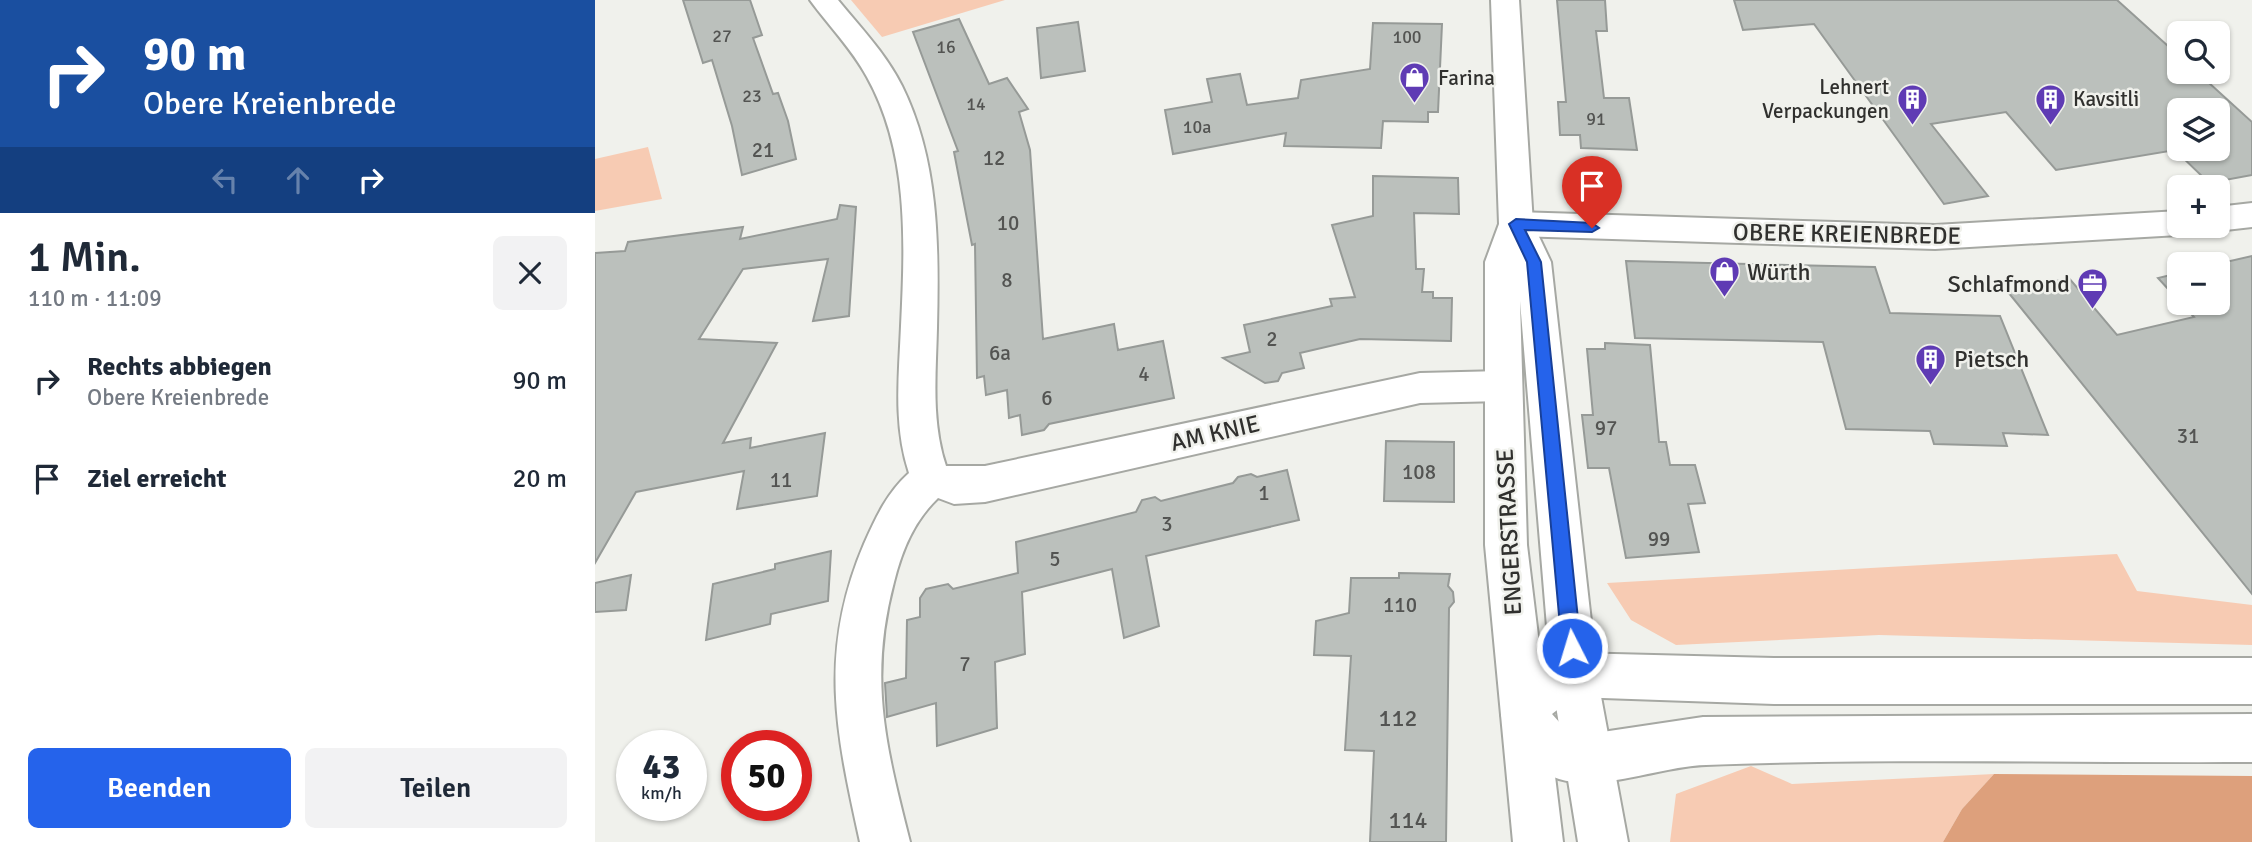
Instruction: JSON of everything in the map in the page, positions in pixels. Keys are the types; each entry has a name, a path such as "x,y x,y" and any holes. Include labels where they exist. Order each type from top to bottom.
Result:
{"main road":[{"path":"824,0 886,83 899,113 913,161 920,201 918,414 920,453 931,478 903,508 870,586 860,647 856,697 863,748 885,842"},
{"name":"ENGERSTRASSE","path":"1505,0 1516,224 1534,262 1574,675 1603,842"},
{"path":"2230,218 2252,215"},
{"name":"ENGERSTRASSE","path":"1516,224 1502,262 1506,545 1538,842"},
{"name":"OBERE KREIENBREDE","path":"1516,224 1719,233 1935,237 2067,232 2167,224"},
{"name":"AM KNIE","path":"931,478 954,486 985,484 1420,387 1502,386"},
{"path":"2252,681 1774,681 1574,675 1552,680 1535,695 1524,715 1545,744 1562,756 1589,758 1703,741 2252,738"}],"shaded area":[{"path":"851,0 1005,0 882,37"},
{"path":"648,147 662,199 595,211 595,159"},
{"path":"2117,554 2137,591 2252,605 2252,645 1879,635 1676,645 1631,620 1607,583"},
{"path":"1751,766 1792,784 1994,774 1962,809 1943,842 1670,842 1676,794"},
{"path":"1994,774 2252,776 2252,842 1943,842 1962,809"}],"building":[{"path":"683,0 750,0 762,35 753,38 773,94 778,93 788,121 796,159 742,175 732,126 712,60 703,63"},
{"path":"1557,0 1605,0 1607,31 1596,31 1604,98 1629,98 1637,150 1581,148 1580,135 1560,135 1558,102 1566,102"},
{"path":"1734,0 2117,0 2167,45 2167,84 2210,84 2226,98 2167,98 2167,151 2056,170 2006,112 1931,124 1988,196 1944,204 1814,24 1743,30"},
{"path":"959,19 989,84 1007,78 1028,109 1019,112 1030,150 1043,339 1114,324 1118,350 1163,341 1174,398 1049,424 1044,430 1022,435 1020,415 1009,418 1007,390 986,395 984,376 977,378 975,244 972,245 954,152 958,151 913,32"},
{"path":"1078,22 1085,71 1041,78 1037,28"},
{"path":"1373,23 1442,24 1438,112 1428,112 1428,122 1383,121 1381,148 1284,146 1286,133 1173,154 1165,110 1212,102 1207,79 1240,74 1247,105 1298,98 1301,80 1370,69"},
{"path":"2230,102 2252,122 2252,175 2230,179 2230,175 2201,175 2186,161 2230,161"},
{"path":"1373,176 1458,178 1459,214 1414,213 1416,269 1424,269 1422,292 1433,292 1433,298 1452,298 1451,341 1360,339 1300,353 1304,368 1282,373 1278,381 1265,383 1223,358 1250,352 1244,325 1332,306 1330,299 1355,297 1332,225 1373,216"},
{"path":"840,205 856,207 849,316 813,321 828,259 743,269 699,339 777,343 723,443 751,438 750,448 825,433 817,496 737,509 744,471 636,492 595,563 595,253 625,251 628,242 743,227 740,239 837,219"},
{"path":"2252,256 2252,594 2008,292 2069,278 2117,335 2194,317 2192,315 2230,315 2230,261"},
{"name":"Pietsch","path":"1626,261 1875,267 1890,313 2000,316 2048,435 2003,433 2007,446 1934,444 1930,431 1846,429 1823,342 1635,338"},
{"path":"2167,276 2167,288 2158,278"},
{"path":"1605,343 1650,345 1659,442 1666,442 1670,465 1695,465 1705,503 1688,504 1699,552 1626,558 1609,468 1588,468 1582,415 1593,415 1587,349 1605,349"},
{"path":"1386,441 1454,442 1454,502 1384,501"},
{"path":"1287,470 1299,520 1146,556 1159,626 1124,638 1112,569 1022,592 1025,654 995,662 997,728 937,746 936,703 887,717 885,683 906,678 907,620 920,617 920,598 926,589 948,584 953,589 1018,573 1016,542 1136,512 1142,500 1155,497 1161,501 1233,483 1238,477 1251,474 1257,477"},
{"path":"831,551 828,601 771,614 770,624 706,640 713,584 775,569 775,564"},
{"path":"1399,573 1450,574 1448,586 1453,592 1454,602 1449,608 1446,842 1370,842 1374,751 1345,750 1351,656 1314,655 1316,621 1349,613 1351,578 1399,578"},
{"path":"631,575 626,610 595,612 595,583"}],"place":[{"name":"Farina","path":"1415,105"},
{"name":"Lehnert Verpackungen","path":"1912,126"},
{"name":"Kavsitli","path":"2050,126"},
{"name":"Würth","path":"1724,299"},
{"name":"Schlafmond","path":"2093,311"},
{"name":"Pietsch","path":"1931,386"}],"route":[{"path":"1572,648 1534,262 1516,224 1592,228"}]}
